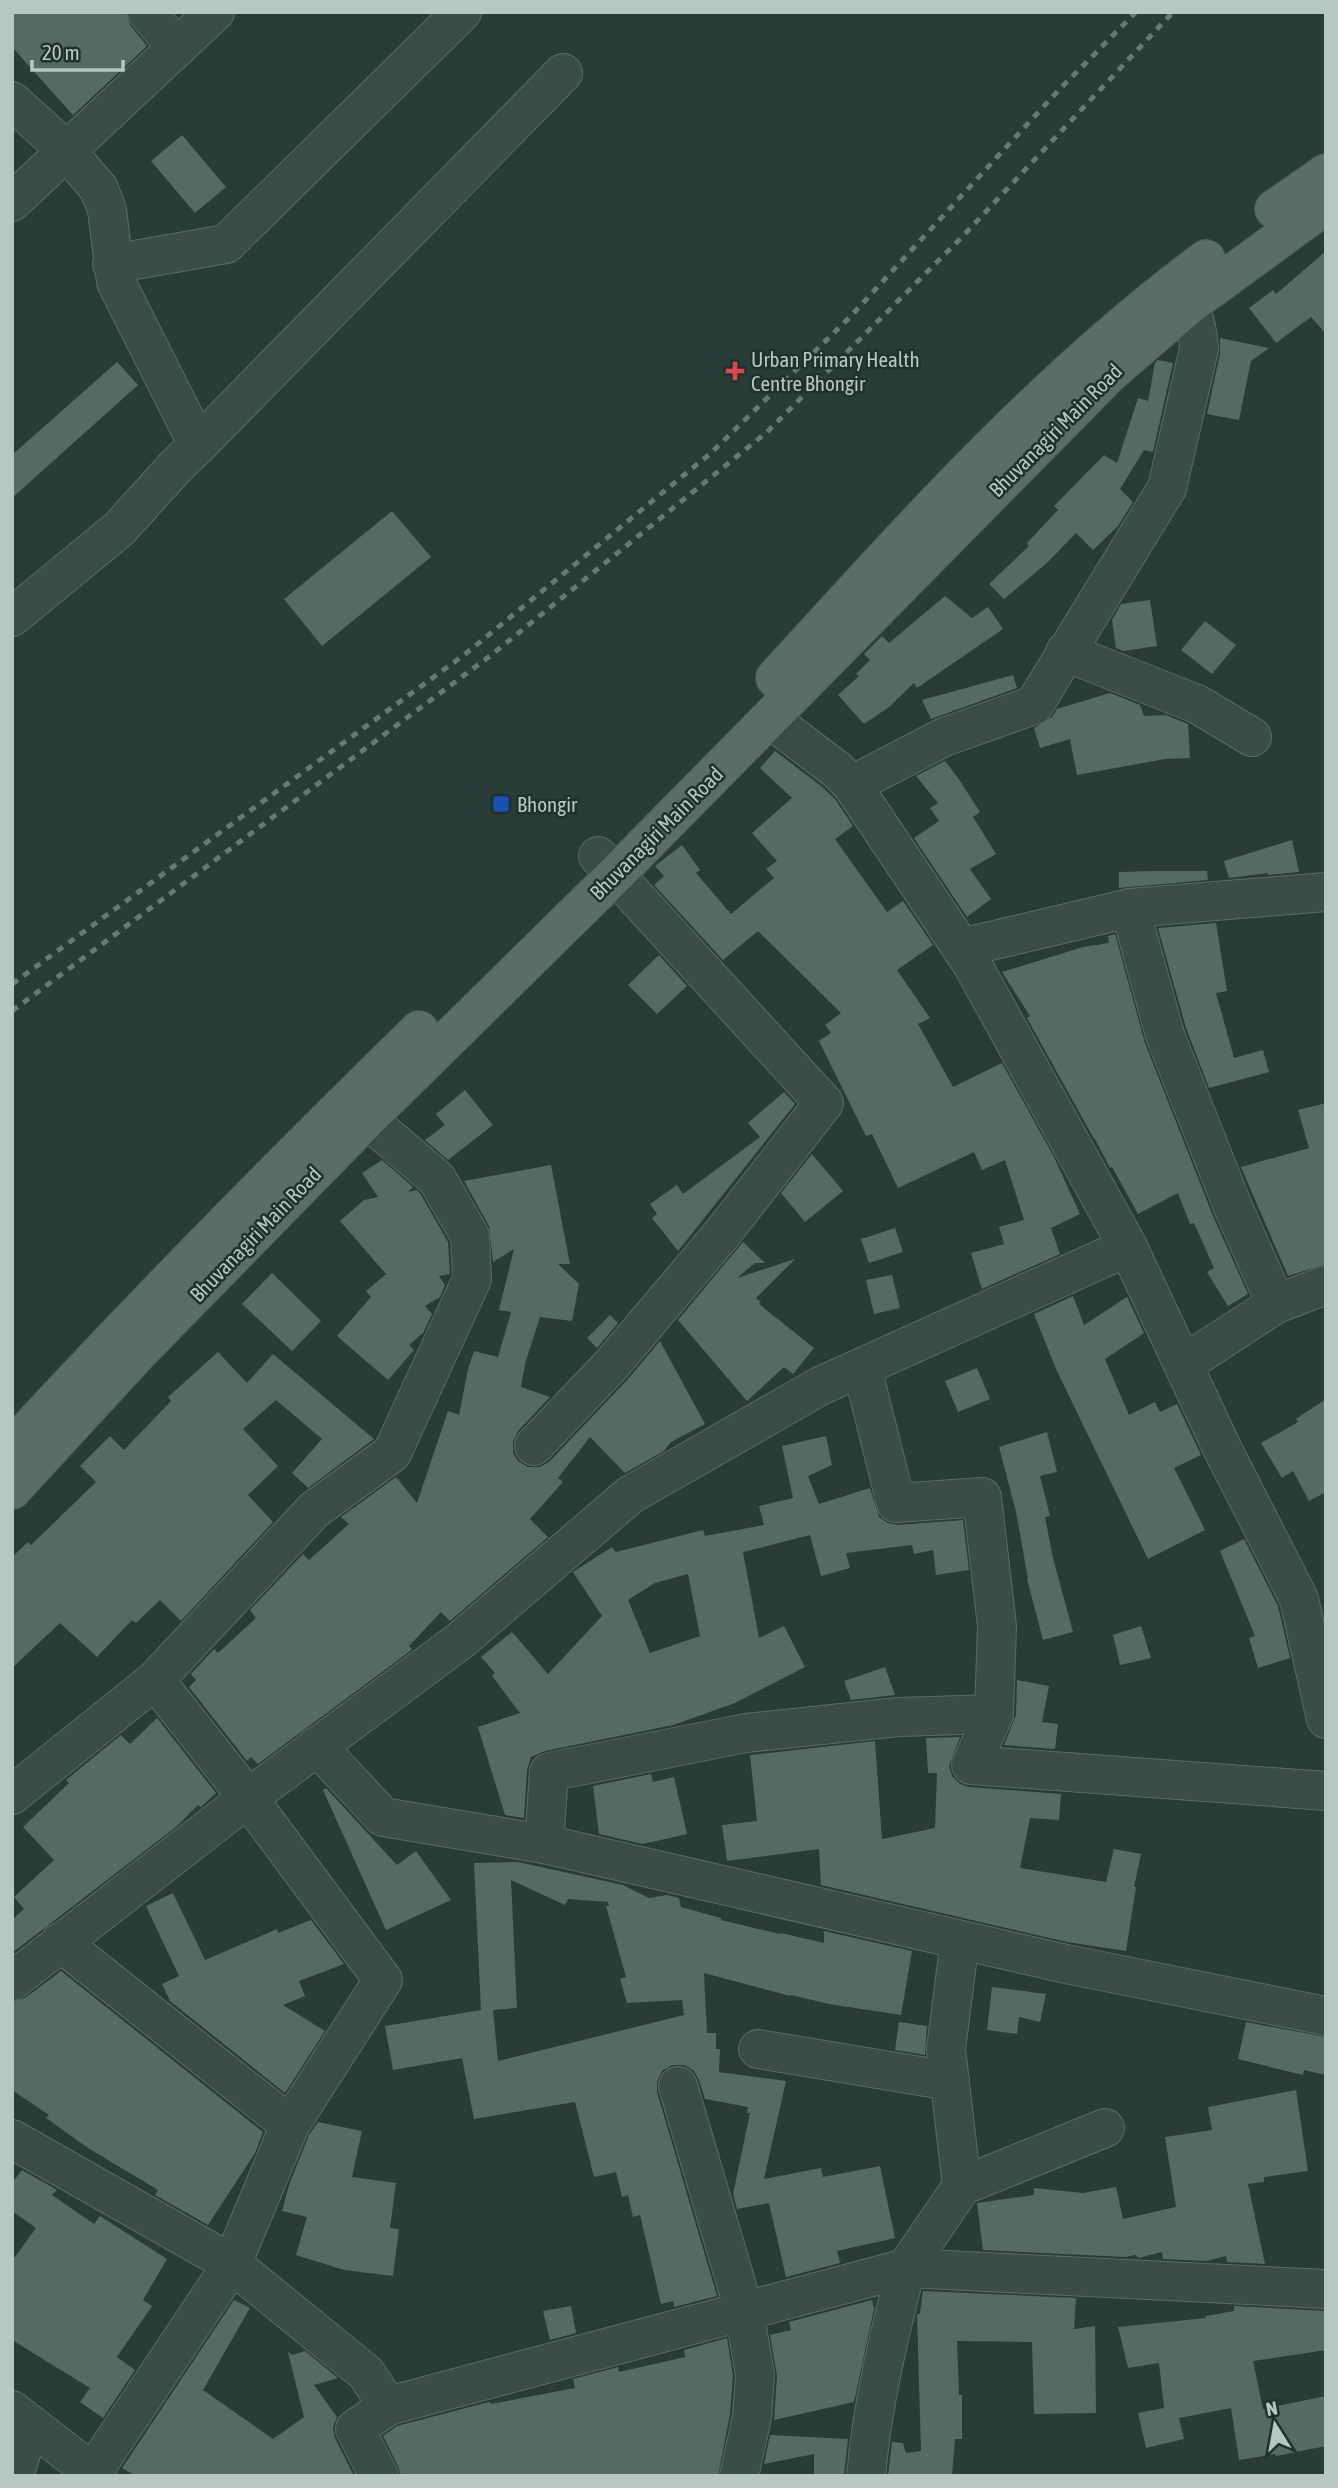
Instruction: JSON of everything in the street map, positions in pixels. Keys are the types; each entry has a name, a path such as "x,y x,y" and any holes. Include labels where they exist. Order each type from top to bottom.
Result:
{"main road":[{"name":"Bhuvanagiri Main Road","path":"12,1447 115,1336 350,1098 770,719 1032,450 1111,373 1181,295 1326,173"},
{"name":"Bhuvanagiri Main Road","path":"12,1490 138,1352 367,1119 607,865 917,522 1010,428 1093,351 1326,205"}],"street":[{"path":"147,12 177,48"},
{"path":"12,202 215,12"},
{"path":"112,264 226,244 462,12"},
{"path":"12,617 119,529 563,73"},
{"path":"12,101 66,150 99,189 107,210 116,282 198,445"},
{"path":"852,785 944,737 1034,705 1167,488 1199,349 1197,327 1181,295"},
{"path":"1065,652 1197,704 1252,737"},
{"path":"770,719 852,785 961,948 1128,1247 1222,1448 1299,1599 1318,1649 1326,1719"},
{"path":"534,1447 612,1364 713,1245 824,1103 607,865"},
{"path":"961,948 1130,908 1326,891"},
{"path":"1130,908 1165,1035 1233,1207 1276,1304"},
{"path":"12,1795 155,1680 314,1510 392,1453 472,1279 470,1236 437,1179 367,1119"},
{"path":"12,1981 248,1798 461,1640 630,1495 820,1386 1128,1247"},
{"path":"1184,1364 1276,1304 1326,1285"},
{"path":"862,1368 896,1503 982,1497 998,1626 994,1714 971,1765 1326,1791"},
{"path":"21,2417 95,2474 232,2264 290,2125 383,1980 248,1798 155,1680"},
{"path":"544,1844 549,1772 747,1733 898,1717 994,1714"},
{"path":"317,1746 383,1817 544,1844 1066,1964 1326,2016"},
{"path":"960,1940 946,2049 962,2186"},
{"path":"60,1942 290,2125"},
{"path":"758,2049 950,2081"},
{"path":"678,2086 744,2310 755,2375 754,2400 739,2476"},
{"path":"866,2476 869,2439 882,2365 906,2268 962,2186 1105,2128"},
{"path":"12,2139 232,2264 366,2373 388,2406"},
{"path":"379,2476 355,2429 388,2406 906,2268 1326,2289"},
{"path":"14,2476 21,2417"}],"building":[{"path":"12,12 126,12 130,25 147,46 73,115 12,47"},
{"path":"182,135 226,187 195,213 151,161"},
{"path":"1326,251 1326,334 1311,317 1276,343 1249,308 1273,290 1276,294"},
{"path":"1220,338 1269,348 1251,361 1239,420 1207,414 1220,354"},
{"path":"1158,360 1173,363 1153,452 1144,450 1120,489 1133,502 1118,526 1093,550 1076,533 1047,563 1004,599 989,584 1029,546 1027,543 1058,510 1054,506 1104,455 1117,463 1138,398 1148,401 1155,363"},
{"path":"117,362 138,385 12,498 12,455"},
{"path":"392,511 431,557 322,646 284,599"},
{"path":"945,596 972,618 988,607 1003,629 917,688 914,683 889,707 864,724 838,695 859,676 856,674 870,660 864,654 882,636 889,643"},
{"path":"1150,600 1157,646 1123,651 1116,648 1112,620 1121,604"},
{"path":"1205,621 1236,645 1212,674 1181,650"},
{"path":"1013,675 1017,688 931,719 922,700"},
{"path":"1110,693 1140,705 1144,716 1166,715 1188,724 1190,758 1165,759 1077,775 1070,739 1040,748 1034,728 1052,717 1057,709"},
{"path":"775,751 835,799 853,826 835,839 887,912 903,901 933,945 897,970 930,1018 918,1024 953,1087 1002,1063 1054,1157 1080,1214 1051,1228 1060,1254 982,1289 971,1253 1004,1244 999,1227 1024,1220 1005,1160 982,1170 974,1152 898,1188 872,1134 866,1136 819,1041 831,1033 825,1025 841,1013 758,931 723,960 654,885 664,876 655,866 682,845 700,870 696,873 731,914 774,878 766,869 777,861 752,833 792,798 760,768"},
{"path":"945,761 980,812 973,817 996,854 970,869 991,899 967,917 914,838 939,821 930,808 938,803 916,776"},
{"path":"1292,840 1299,872 1229,878 1224,861"},
{"path":"1207,871 1208,880 1119,888 1119,872"},
{"path":"1216,923 1227,991 1216,993 1234,1058 1263,1050 1269,1072 1209,1088 1186,1028 1158,928"},
{"path":"1115,934 1145,1043 1213,1216 1248,1294 1228,1306 1207,1272 1214,1268 1194,1223 1190,1224 1178,1193 1138,1214 1027,1018 1030,1016 1002,972 1083,947 1109,943 1108,936"},
{"path":"659,955 687,986 657,1014 628,985"},
{"path":"465,1090 493,1125 448,1160 425,1140 445,1125 436,1114"},
{"path":"784,1092 795,1104 678,1251 652,1218 657,1214 650,1204 677,1185 683,1194 760,1137 748,1123"},
{"path":"1326,1103 1326,1264 1288,1276 1241,1167 1309,1148 1298,1110"},
{"path":"812,1154 843,1191 805,1222 781,1193"},
{"path":"382,1160 413,1187 408,1192 417,1190 420,1193 448,1242 450,1274 439,1276 445,1285 440,1297 425,1306 432,1314 423,1333 409,1345 414,1350 388,1380 337,1336 371,1297 366,1291 386,1274 340,1221 364,1200 378,1197 362,1173"},
{"path":"551,1165 570,1264 558,1264 579,1284 572,1321 540,1317 525,1364 521,1387 550,1397 518,1431 513,1442 513,1453 518,1461 528,1467 540,1467 549,1462 628,1379 660,1341 705,1424 671,1442 664,1451 625,1473 590,1437 558,1478 563,1482 530,1519 548,1537 450,1621 441,1612 409,1646 412,1649 409,1652 258,1764 251,1757 247,1761 189,1687 196,1680 191,1674 214,1649 218,1653 256,1618 250,1610 303,1554 309,1560 349,1524 341,1517 396,1477 417,1503 448,1411 459,1415 474,1351 498,1357 511,1312 499,1310 514,1249 493,1262 489,1226 464,1181"},
{"path":"895,1228 903,1252 869,1263 861,1239"},
{"path":"743,1242 765,1263 755,1263 737,1278 795,1259 756,1298 761,1302 759,1304 814,1348 793,1374 784,1367 747,1401 678,1320"},
{"path":"272,1273 321,1321 292,1351 242,1304"},
{"path":"892,1275 900,1308 874,1314 866,1280"},
{"path":"1073,1296 1084,1325 1127,1297 1144,1333 1105,1359 1129,1415 1155,1402 1160,1412 1177,1404 1201,1455 1174,1468 1205,1530 1148,1559 1056,1369 1034,1314"},
{"path":"610,1315 618,1323 597,1348 587,1338"},
{"path":"218,1352 247,1383 273,1354 374,1439 308,1488 292,1473 322,1439 276,1400 243,1429 278,1466 248,1495 273,1522 181,1621 160,1600 136,1623 132,1620 97,1657 60,1623 12,1668 12,1557 28,1542 31,1545 96,1482 80,1466 110,1436 124,1450 171,1401 168,1397"},
{"path":"977,1368 990,1399 958,1412 945,1381"},
{"path":"1326,1399 1326,1492 1309,1501 1293,1471 1282,1478 1261,1443 1298,1422 1296,1419"},
{"path":"1047,1432 1057,1472 1040,1476 1050,1516 1045,1517 1073,1632 1043,1640 1027,1579 1016,1512 999,1447"},
{"path":"826,1436 832,1465 808,1476 819,1504 870,1488 879,1517 888,1523 898,1525 963,1520 969,1570 936,1575 933,1550 914,1554 912,1545 846,1553 850,1568 821,1576 810,1535 743,1552 759,1638 784,1626 805,1667 735,1703 673,1725 545,1751 531,1757 527,1770 524,1818 505,1815 478,1727 520,1713 492,1676 495,1673 481,1657 512,1632 548,1674 602,1616 573,1572 612,1547 616,1552 703,1530 705,1536 764,1525 759,1506 793,1498 782,1446","holes":["688,1574 700,1636 650,1653 628,1600 655,1583"]},
{"path":"1244,1539 1278,1606 1290,1658 1258,1668 1249,1638 1255,1636 1220,1551"},
{"path":"1141,1626 1151,1658 1120,1665 1113,1635"},
{"path":"885,1667 895,1695 851,1700 844,1681"},
{"path":"1017,1680 1049,1686 1042,1722 1058,1724 1055,1749 1004,1745 1016,1715"},
{"path":"157,1718 216,1793 12,1953 12,1920 24,1909 14,1897 54,1860 23,1827 69,1783 66,1780 121,1735 130,1744"},
{"path":"960,1737 949,1766 952,1776 960,1784 1061,1794 1059,1820 1030,1818 1020,1868 1106,1882 1114,1849 1141,1854 1126,1951 1067,1942 821,1885 819,1849 727,1861 722,1825 757,1821 750,1755 875,1741 882,1839 935,1828 937,1773 928,1773 926,1738"},
{"path":"651,1774 653,1782 674,1777 687,1834 643,1844 599,1834 593,1786"},
{"path":"326,1788 397,1865 416,1851 451,1900 386,1930 323,1790"},
{"path":"518,1862 623,1885 649,1898 667,1895 679,1898 681,1907 780,1934 824,1943 824,1931 912,1951 901,2015 790,1996 704,1973 707,2033 716,2033 716,2049 720,2049 719,2072 786,2081 764,2179 821,2168 823,2177 880,2166 895,2238 837,2251 840,2263 786,2277 769,2203 737,2209 733,2194 750,2113 747,2113 748,2107 705,2099 694,2071 684,2065 672,2065 662,2071 657,2082 657,2092 717,2296 674,2307 673,2301 661,2304 640,2215 633,2217 628,2195 622,2197 616,2172 594,2177 575,2102 474,2119 462,2058 393,2070 385,2026 481,2010 474,1863","holes":["511,1880 565,1905 568,1899 608,1902 609,1906 606,1906 626,1977 620,1979 627,2003 682,2000 684,2015 498,2061 493,2010 517,2008"]},
{"path":"173,1893 205,1960 277,1929 278,1933 311,1920 344,1964 299,1981 305,1996 283,2005 325,2031 285,2093 170,2001 162,1984 179,1976 146,1906"},
{"path":"61,1971 263,2132 255,2153 208,2225 155,2195 158,2190 88,2148 46,2118 49,2115 12,2090 12,2002 25,1998"},
{"path":"992,1987 1046,1994 1040,2022 1019,2017 1017,2034 987,2030"},
{"path":"899,2022 927,2026 925,2055 895,2050"},
{"path":"1246,2022 1326,2037 1326,2075 1304,2070 1303,2075 1238,2059"},
{"path":"1296,2090 1308,2171 1264,2177 1264,2182 1248,2184 1265,2264 1227,2262 1226,2256 1206,2261 1163,2259 1162,2252 1139,2258 1135,2255 1125,2257 983,2250 977,2203 1034,2195 1034,2188 1083,2193 1116,2187 1123,2219 1176,2207 1165,2137 1212,2130 1208,2107"},
{"path":"318,2122 362,2131 352,2177 396,2183 390,2228 399,2229 393,2276 344,2270 296,2255 307,2217 282,2211 289,2185 309,2135"},
{"path":"22,2170 57,2190 52,2195 94,2224 100,2216 167,2259 143,2300 152,2306 117,2357 135,2370 103,2418 80,2402 90,2388 12,2340 12,2261 36,2228 12,2211 12,2183"},
{"path":"923,2291 1076,2298 1074,2329 1095,2326 1096,2413 1034,2414 1032,2342 957,2341 959,2395 962,2395 962,2439 955,2439 952,2476 888,2476 892,2442 903,2443 906,2453 921,2451 917,2315 920,2313"},
{"path":"234,2300 250,2308 203,2390 273,2439 304,2417 288,2352 292,2355 305,2351 338,2378 314,2385 337,2417 333,2428 335,2438 354,2476 136,2476 122,2468"},
{"path":"872,2300 874,2309 854,2402 774,2420 777,2376 770,2335 791,2330 789,2322"},
{"path":"571,2306 576,2333 550,2340 543,2311"},
{"path":"1234,2306 1326,2311 1326,2350 1253,2361 1263,2409 1326,2396 1326,2446 1239,2460 1231,2408 1179,2418 1184,2439 1146,2448 1138,2413 1164,2408 1159,2363 1128,2368 1118,2327 1206,2318 1234,2311"},
{"path":"727,2338 733,2376 730,2414 718,2476 401,2476 383,2436 397,2426 481,2404 575,2388 573,2379 618,2367 619,2372 685,2357 684,2350"},
{"path":"770,2435 848,2439 844,2476 814,2476 814,2454 764,2464"}],"railway":[{"path":"12,984 464,655 711,453 850,317 1056,93 1136,12"},
{"path":"12,1011 490,656 767,432 962,237 1173,12"}],"place":[{"name":"Urban Primary Health Centre Bhongir","path":"735,371"},
{"name":"Bhongir","path":"501,804"}]}
